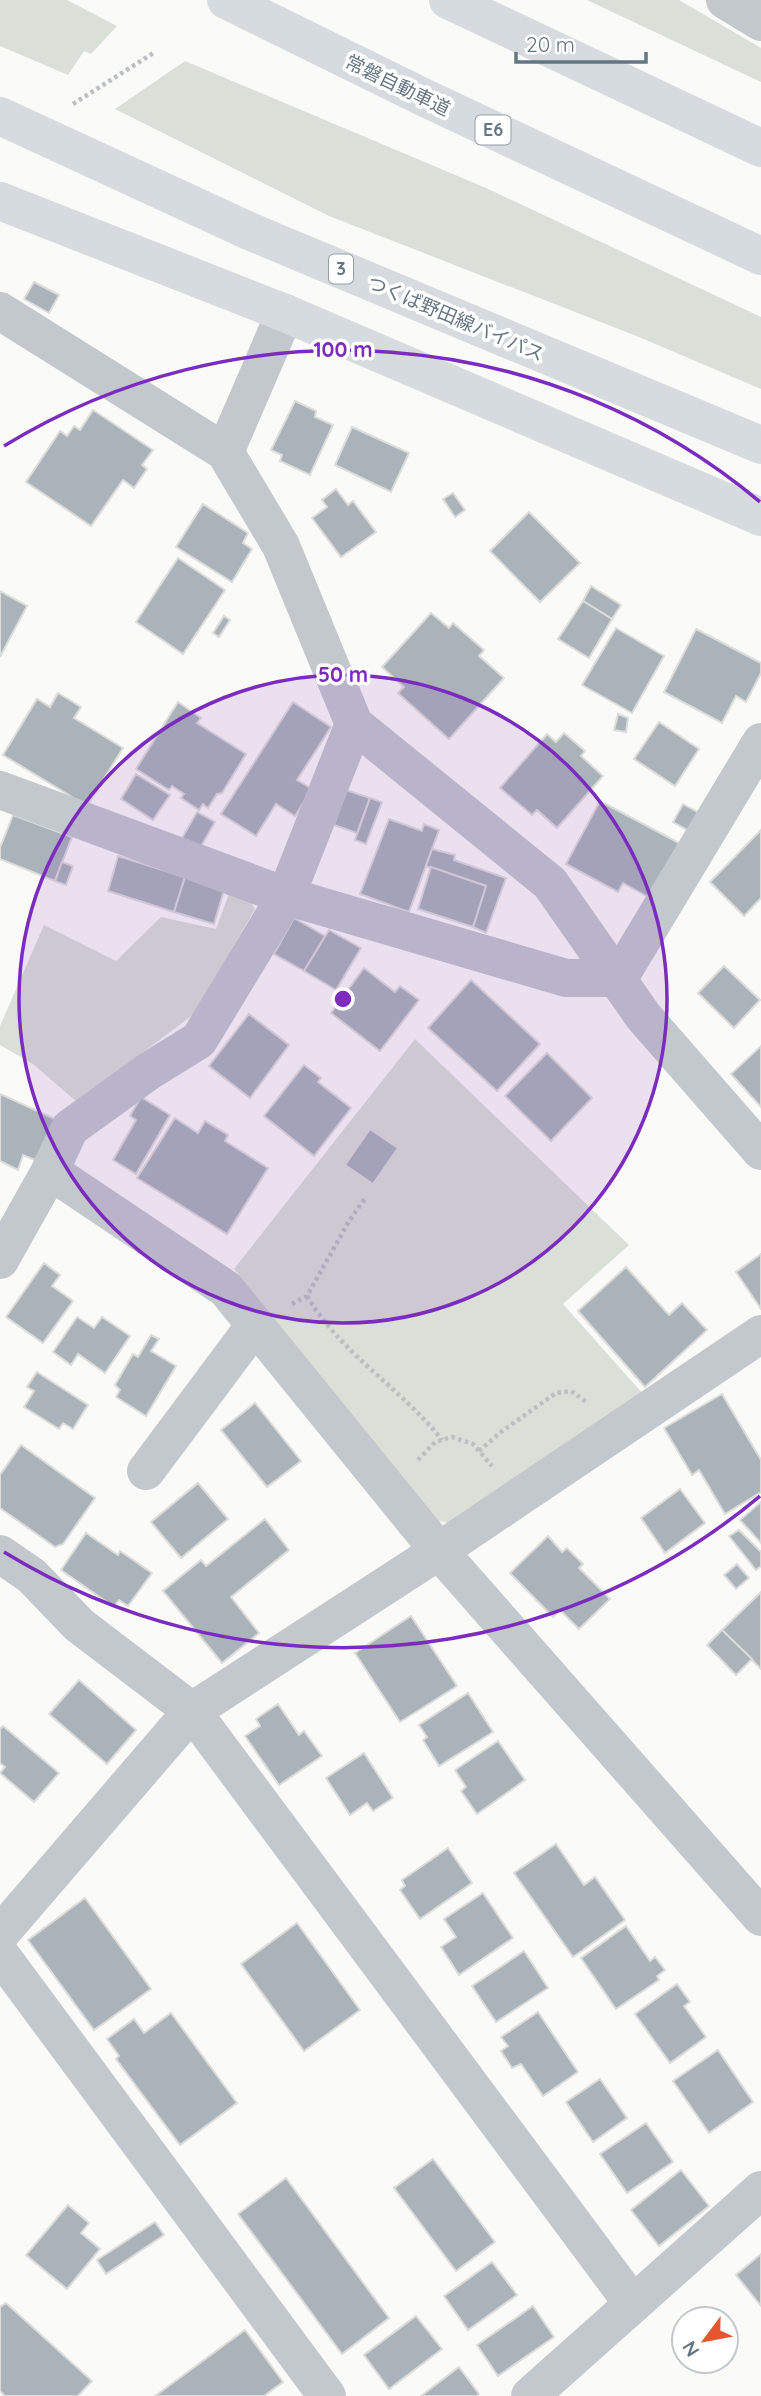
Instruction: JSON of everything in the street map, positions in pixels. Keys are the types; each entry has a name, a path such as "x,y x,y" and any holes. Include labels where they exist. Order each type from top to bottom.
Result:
{"main road":[{"name":"常磐自動車道","path":"226,0 422,97 761,256"},
{"path":"448,0 761,148"},
{"name":"つくば野田線バイパス","path":"0,116 249,231 761,445"},
{"path":"0,201 285,313 761,517"}],"street":[{"path":"724,0 761,22"},
{"path":"0,311 225,452 281,546 354,724 550,883 619,978 643,1016 761,1150"},
{"path":"225,452 285,313"},
{"path":"0,1260 50,1171 70,1128 149,1071 199,1040 286,895 354,724"},
{"path":"619,978 761,742"},
{"path":"0,790 286,895 566,978 619,978"},
{"path":"50,1171 226,1289 439,1551 761,1917"},
{"path":"146,1471 255,1325"},
{"path":"0,1934 192,1711 439,1551 761,1334"},
{"path":"0,1554 32,1576 79,1625 192,1711 633,2304"},
{"path":"0,1954 327,2396"},
{"path":"530,2396 761,2190"}],"path":[{"path":"67,108 155,52"},
{"path":"255,1325 307,1296 349,1221 366,1197"},
{"path":"307,1296 318,1315 338,1338 380,1376 442,1440"},
{"path":"415,1465 435,1442 452,1437 473,1444 501,1481 506,1505"}],"shaded area":[{"path":"0,0 67,0 117,26 91,54 84,51 68,75 0,46"},
{"path":"587,0 679,0 761,48 761,82"},
{"path":"185,61 486,188 761,317 761,389 639,337 329,216 115,109"},
{"path":"230,891 248,898 255,909 194,1014 77,1102 33,1064 0,1045 0,1026 44,925 116,961 161,917 216,929"},
{"path":"415,1039 629,1245 563,1304 644,1395 460,1526 439,1521 234,1269"}],"building":[{"path":"34,282 59,295 49,313 24,299"},
{"path":"295,401 316,411 315,417 333,425 310,475 280,461 282,455 271,450"},
{"path":"93,410 153,450 142,465 147,469 134,488 123,480 91,526 26,482 60,431 67,436 74,426 80,430"},
{"path":"352,427 409,453 391,492 335,465"},
{"path":"336,489 348,505 353,501 376,532 341,557 312,518 327,507 322,500"},
{"path":"453,493 465,510 455,517 443,499"},
{"path":"203,504 248,533 243,543 252,549 232,582 176,547"},
{"path":"529,512 580,563 540,602 490,551"},
{"path":"178,558 225,590 183,654 136,622"},
{"path":"591,586 621,605 612,619 583,601"},
{"path":"0,591 27,606 0,657"},
{"path":"583,601 612,619 589,658 558,639"},
{"path":"431,613 449,628 453,623 484,650 479,656 504,678 449,739 398,693 404,687 382,667"},
{"path":"224,616 230,620 219,637 213,633"},
{"path":"616,628 664,656 632,713 582,685"},
{"path":"696,629 761,663 761,673 746,702 736,696 722,723 664,692"},
{"path":"58,693 81,707 74,718 123,748 87,806 3,755 37,699 50,707"},
{"path":"178,702 201,718 197,723 246,754 222,793 217,794 208,808 203,804 199,810 181,798 184,794 172,786 169,790 136,769"},
{"path":"293,702 331,727 297,780 312,789 295,816 276,804 256,836 221,814"},
{"path":"618,714 628,718 626,732 614,730"},
{"path":"659,722 699,749 675,786 634,759"},
{"path":"564,733 585,751 581,756 603,776 557,828 537,810 532,815 500,788 547,734 556,742"},
{"path":"136,774 170,795 153,820 121,799"},
{"path":"346,790 370,798 357,833 334,825"},
{"path":"370,798 382,802 366,844 355,840"},
{"path":"600,801 679,843 650,898 623,883 618,892 566,864"},
{"path":"683,804 701,814 691,832 673,822"},
{"path":"197,812 215,822 200,848 182,838"},
{"path":"13,815 72,837 55,881 0,859 0,848"},
{"path":"389,819 422,831 424,824 439,830 409,912 360,894"},
{"path":"761,830 761,898 744,916 710,882"},
{"path":"432,849 455,855 454,860 506,878 486,933 473,927 486,886 426,866"},
{"path":"118,856 185,877 174,912 108,891"},
{"path":"62,862 73,866 66,885 55,881"},
{"path":"431,867 486,886 473,927 418,909"},
{"path":"185,877 224,890 214,924 174,912"},
{"path":"294,918 325,936 304,971 274,954"},
{"path":"329,930 361,948 336,990 304,971"},
{"path":"724,966 760,1000 734,1028 698,993"},
{"path":"364,968 395,992 400,986 419,1000 380,1051 331,1013"},
{"path":"471,980 540,1044 497,1091 428,1028"},
{"path":"249,1014 289,1045 250,1098 209,1066"},
{"path":"761,1046 761,1107 731,1074"},
{"path":"547,1053 592,1098 551,1141 505,1096"},
{"path":"304,1065 321,1078 318,1082 351,1108 314,1156 264,1116"},
{"path":"0,1094 57,1120 35,1160 23,1155 18,1170 0,1161"},
{"path":"141,1097 170,1115 136,1174 113,1160 136,1120 130,1116"},
{"path":"175,1118 198,1133 205,1121 228,1135 225,1141 268,1168 227,1234 137,1178"},
{"path":"370,1129 398,1148 373,1184 345,1165"},
{"path":"761,1254 761,1309 736,1272"},
{"path":"44,1263 60,1275 52,1286 73,1301 43,1343 6,1317"},
{"path":"626,1267 669,1315 682,1303 707,1330 645,1387 578,1311"},
{"path":"77,1317 94,1328 102,1317 130,1336 105,1373 78,1354 71,1365 53,1352"},
{"path":"151,1335 159,1339 151,1351 176,1366 146,1416 116,1397 120,1390 115,1385 133,1354 138,1357"},
{"path":"37,1372 88,1405 73,1429 63,1423 59,1429 24,1407 34,1391 27,1387"},
{"path":"722,1394 761,1460 761,1492 725,1514 699,1470 692,1475 664,1428"},
{"path":"255,1403 301,1461 267,1487 221,1430"},
{"path":"21,1445 95,1498 63,1544 55,1547 0,1508 0,1475"},
{"path":"198,1483 228,1519 181,1558 151,1522"},
{"path":"680,1489 705,1523 665,1553 641,1518"},
{"path":"761,1502 761,1543 740,1520"},
{"path":"265,1519 289,1550 231,1597 259,1633 222,1663 163,1591 201,1560 206,1566"},
{"path":"739,1530 761,1552 761,1566 756,1570 729,1536"},
{"path":"86,1533 118,1555 120,1551 152,1573 128,1606 119,1600 114,1607 61,1570"},
{"path":"548,1536 562,1552 567,1548 583,1564 579,1568 610,1599 579,1629 560,1610 553,1617 510,1573"},
{"path":"737,1564 749,1578 736,1589 724,1575"},
{"path":"761,1592 761,1669 722,1630"},
{"path":"411,1616 457,1686 400,1722 355,1653"},
{"path":"722,1630 752,1659 736,1675 707,1645"},
{"path":"79,1680 136,1730 107,1764 49,1714"},
{"path":"468,1693 493,1732 439,1766 423,1740 427,1737 419,1725"},
{"path":"278,1704 299,1735 304,1731 322,1756 279,1785 245,1736 260,1726 256,1719"},
{"path":"3,1726 59,1773 34,1802 0,1773 5,1767 0,1763 0,1729"},
{"path":"498,1741 525,1780 477,1814 461,1791 466,1787 455,1770"},
{"path":"364,1753 393,1798 373,1811 367,1803 350,1815 326,1778"},
{"path":"556,1844 584,1885 595,1877 625,1920 573,1957 514,1873"},
{"path":"448,1848 472,1883 420,1919 400,1890 405,1886 402,1880"},
{"path":"483,1893 513,1938 459,1975 441,1947 456,1937 444,1919"},
{"path":"85,1898 151,1989 94,2030 28,1940"},
{"path":"297,1923 360,2010 304,2051 241,1964"},
{"path":"626,1926 650,1961 655,1957 665,1970 657,1976 659,1980 616,2009 581,1958"},
{"path":"524,1951 548,1988 496,2022 472,1986"},
{"path":"677,1984 690,2002 684,2006 706,2037 670,2063 635,2014"},
{"path":"538,2012 578,2072 543,2096 521,2064 512,2068 501,2051 508,2046 501,2037"},
{"path":"171,2013 237,2103 180,2145 116,2059 119,2056 107,2039 134,2019 144,2033"},
{"path":"718,2050 753,2102 709,2133 673,2081"},
{"path":"600,2079 627,2118 593,2142 566,2102"},
{"path":"646,2123 673,2162 627,2193 600,2154"},
{"path":"433,2159 495,2242 456,2271 394,2188"},
{"path":"681,2170 709,2206 659,2246 631,2210"},
{"path":"286,2178 389,2318 342,2354 238,2214"},
{"path":"68,2205 89,2223 81,2233 100,2249 67,2289 26,2255"},
{"path":"155,2222 164,2235 106,2274 97,2260"},
{"path":"761,2254 761,2306 736,2275"},
{"path":"492,2262 517,2295 468,2330 444,2296"},
{"path":"6,2303 92,2381 78,2396 5,2396 0,2391 0,2307"},
{"path":"533,2306 554,2337 498,2376 477,2345"},
{"path":"416,2316 442,2349 389,2389 364,2355"},
{"path":"245,2330 283,2382 264,2396 155,2396"},
{"path":"459,2367 479,2394 477,2396 421,2396"}]}
